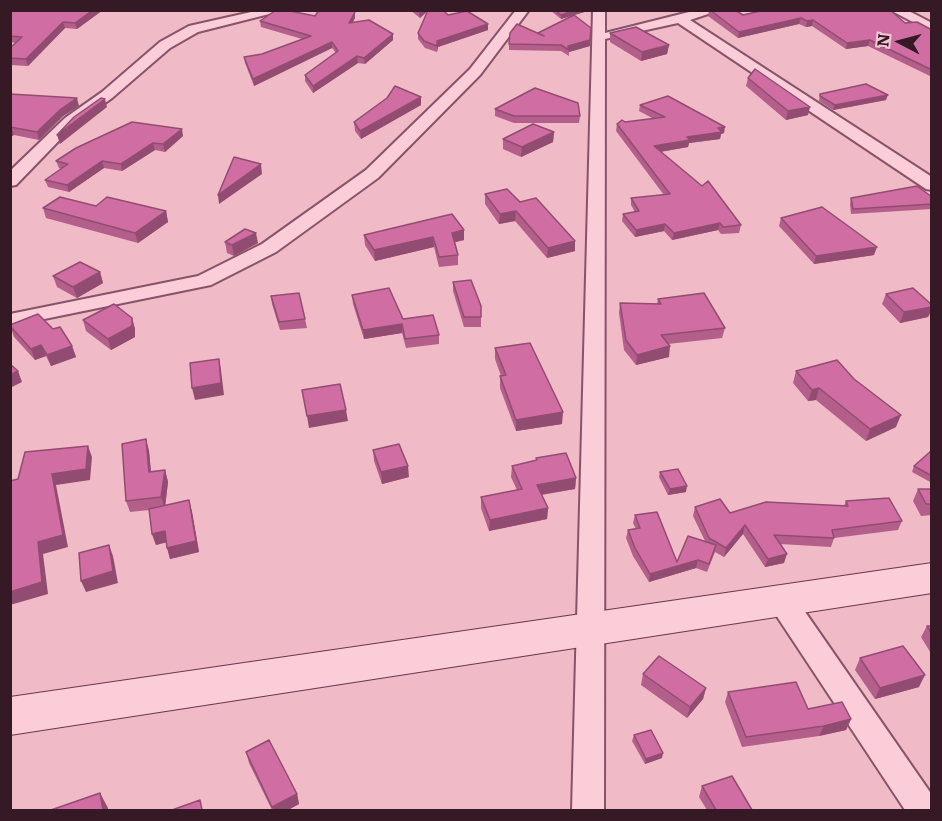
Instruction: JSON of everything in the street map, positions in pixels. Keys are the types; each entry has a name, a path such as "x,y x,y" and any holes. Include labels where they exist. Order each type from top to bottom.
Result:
{"street":[{"path":"10,181 70,121 107,95 165,45 194,29 279,10"},
{"path":"10,320 204,281 269,248 372,174 475,72 523,10"},
{"path":"588,810 599,10"},
{"path":"599,38 714,10"},
{"path":"896,10 932,28"},
{"path":"681,19 932,185"},
{"path":"10,716 932,578"},
{"path":"782,601 922,810"}],"building":[{"path":"10,10 93,10 75,23 63,22 26,59 10,58 10,48 22,37 10,36"},
{"path":"276,10 315,16 319,10 352,10 355,12 349,23 369,20 393,34 364,58 357,56 313,86 305,75 338,51 332,42 253,79 244,57 262,54 311,36 260,21"},
{"path":"428,10 443,10 448,15 467,11 488,24 437,41 437,46 424,41 418,33"},
{"path":"555,10 576,10 561,15"},
{"path":"710,10 735,10 743,15 765,10 890,10 905,23 917,22 932,30 932,70 870,40 847,43 813,20 807,21 801,18 739,32"},
{"path":"574,15 591,28 590,40 568,46 569,50 561,45 509,44 510,33 517,24 544,36 538,33"},
{"path":"636,27 669,45 642,52 610,33"},
{"path":"755,69 810,107 788,111 748,78"},
{"path":"866,84 888,95 835,105 820,96 820,94"},
{"path":"395,86 421,97 360,131 354,122 387,98"},
{"path":"535,88 578,103 580,116 514,116 495,109"},
{"path":"10,94 77,98 61,109 37,132 10,127"},
{"path":"668,96 725,127 718,128 722,132 687,137 690,140 654,146 702,186 708,181 741,225 723,227 720,223 674,233 665,224 636,230 623,214 639,211 631,198 670,194 617,124 622,120 625,122 665,117 640,105"},
{"path":"101,98 105,99 57,135 74,117"},
{"path":"132,122 182,129 163,144 153,143 121,164 102,161 67,185 45,180 68,164 56,161 76,148"},
{"path":"533,124 554,132 522,147 503,139"},
{"path":"234,157 261,164 218,195"},
{"path":"917,186 932,197 932,204 853,209 851,198"},
{"path":"507,189 520,202 536,198 575,241 548,248 516,211 500,214 485,194"},
{"path":"60,197 96,206 107,197 166,211 135,233 43,208"},
{"path":"822,207 877,247 816,256 781,218"},
{"path":"452,214 464,230 452,233 458,255 439,257 433,237 374,250 364,235"},
{"path":"245,229 256,233 232,245 225,242"},
{"path":"80,262 100,272 73,287 53,276"},
{"path":"471,280 481,306 481,317 464,317 453,282"},
{"path":"389,288 403,319 433,315 439,335 405,339 402,324 363,330 352,295"},
{"path":"913,288 932,307 904,312 886,294"},
{"path":"299,293 305,319 279,322 271,296"},
{"path":"704,293 725,328 661,335 670,346 637,355 626,340 620,303 661,304 658,299"},
{"path":"114,304 132,318 132,326 108,339 83,320"},
{"path":"38,314 53,329 60,327 72,346 47,355 41,345 31,349 10,326"},
{"path":"530,343 563,412 516,420 500,376 506,375 495,348"},
{"path":"219,359 221,383 192,388 190,363"},
{"path":"837,360 854,379 901,415 870,429 819,388 812,390 796,371"},
{"path":"10,364 18,371 10,375"},
{"path":"340,384 346,410 307,416 302,390"},
{"path":"146,439 149,472 165,470 161,497 126,501 122,444"},
{"path":"399,444 408,466 381,472 373,450"},
{"path":"88,446 86,469 52,474 63,535 38,542 42,582 10,592 10,481 18,479 25,452"},
{"path":"932,451 932,476 914,466"},
{"path":"566,453 576,478 537,485 548,508 490,520 481,497 522,489 512,466 537,460 536,458"},
{"path":"678,469 687,486 670,489 660,472"},
{"path":"918,489 932,489 932,504 926,504"},
{"path":"889,498 902,521 832,530 834,538 774,535 787,554 768,559 745,525 726,548 709,538 695,507 720,499 730,513 766,502 848,506 846,501"},
{"path":"189,500 196,541 167,548 165,531 152,534 149,509"},
{"path":"657,512 677,562 688,536 716,545 709,564 698,560 650,574 628,530 640,528 635,515"},
{"path":"109,545 113,571 81,581 79,553"},
{"path":"903,646 925,675 880,688 860,658"},
{"path":"659,656 706,688 690,707 643,674"},
{"path":"796,682 808,709 842,702 851,719 824,726 746,737 728,692"},
{"path":"651,730 663,753 646,759 634,735"},
{"path":"269,740 297,794 272,807 246,752"},
{"path":"732,776 752,810 716,810 702,786"},
{"path":"100,793 103,810 51,810"},
{"path":"200,800 202,810 172,810"}]}
